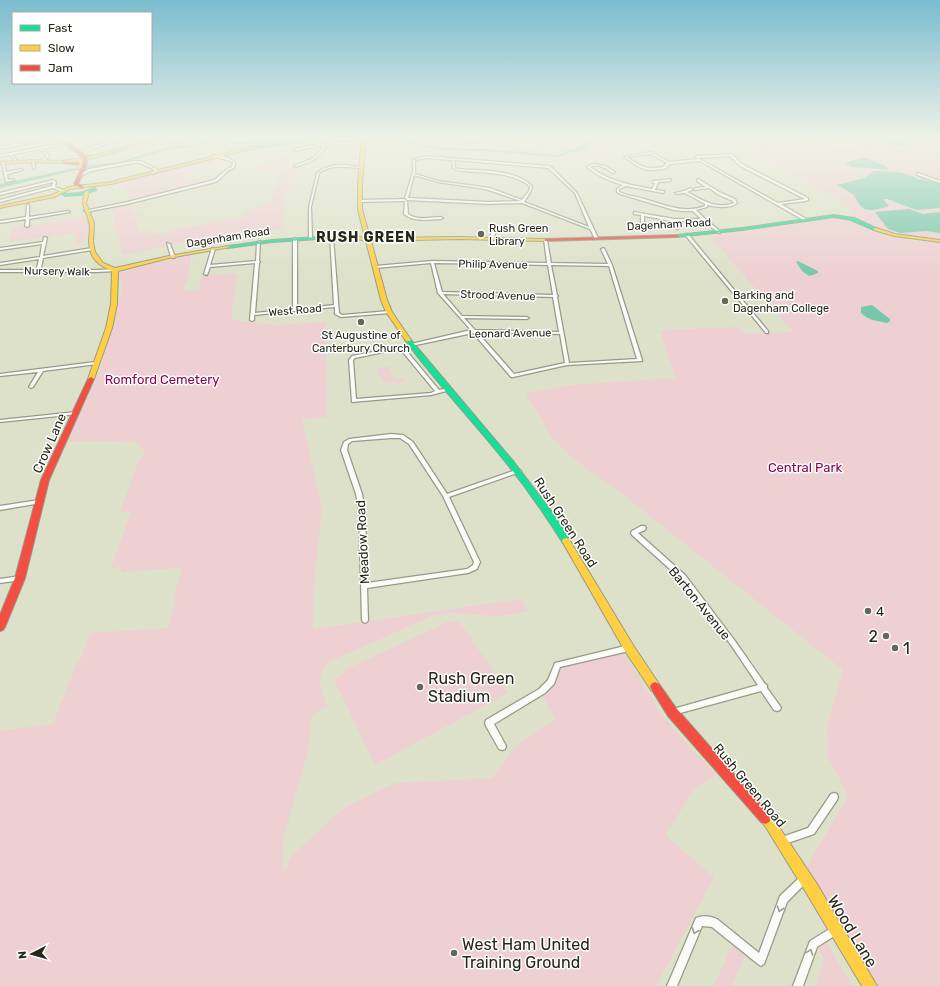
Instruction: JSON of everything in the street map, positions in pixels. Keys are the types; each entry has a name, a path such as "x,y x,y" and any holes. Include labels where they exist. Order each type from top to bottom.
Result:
{"main road":[{"path":"66,192 72,184"},
{"path":"76,184 86,189 106,184"},
{"path":"0,208 51,198 66,192 107,184"},
{"name":"Rush Green Road","path":"360,184 360,200 368,238 384,300 389,312 418,353 518,471 552,518 629,648 672,712 756,807 781,841 812,890"},
{"path":"84,200 86,198 86,189"},
{"path":"66,192 82,196 86,211 90,216 92,223 92,249 97,260 106,268 115,270"},
{"name":"Dagenham Road","path":"115,270 213,249 310,236 345,236 394,239 492,239 546,244 596,238 687,235 841,217 852,219 894,236 940,241"},
{"name":"Crow Lane","path":"0,627 20,578 39,502 50,467 86,392 95,363 109,328 114,304 115,270"},
{"name":"Wood Lane","path":"812,890 870,986"}],"street":[{"path":"0,194 38,184"},
{"path":"86,211 127,203 203,184"},
{"path":"310,236 310,207 315,184"},
{"path":"410,184 406,198 406,214 409,217 416,218 441,218"},
{"path":"453,184 488,188 590,228"},
{"path":"360,200 406,199 489,202 522,201 530,191 531,186 529,184"},
{"path":"566,184 576,194 590,228 596,238"},
{"path":"622,184 663,192"},
{"path":"653,190 657,184"},
{"path":"686,191 706,204 736,203 734,200 720,194 705,184"},
{"path":"742,184 806,220"},
{"path":"777,204 807,199 778,184"},
{"path":"625,185 618,189 618,192 622,197 639,198 668,208 694,209 702,208 706,206 706,204"},
{"path":"0,201 53,187 66,192"},
{"path":"676,193 711,187"},
{"path":"27,226 28,205"},
{"path":"694,209 704,220 719,232"},
{"path":"0,222 68,212"},
{"path":"636,213 674,220 704,220"},
{"path":"642,222 643,215"},
{"path":"674,220 674,224 677,228"},
{"path":"492,239 494,228"},
{"path":"687,235 767,332"},
{"path":"331,237 337,314 341,316 389,312"},
{"path":"39,268 45,238"},
{"path":"295,239 295,310"},
{"path":"252,320 259,242"},
{"path":"0,249 44,243"},
{"path":"168,244 173,257"},
{"path":"546,244 567,364"},
{"path":"0,264 41,258 76,250 92,249"},
{"path":"206,274 213,249"},
{"path":"432,262 440,293 513,376 567,364 640,360 604,249"},
{"path":"208,266 258,262"},
{"name":"Philip Avenue","path":"375,267 432,262 610,265"},
{"name":"Nursery Walk","path":"0,271 115,270"},
{"name":"Strood Avenue","path":"440,293 556,296"},
{"name":"West Road","path":"253,314 337,306"},
{"path":"461,317 527,318"},
{"name":"Leonard Avenue","path":"412,345 474,331 562,333"},
{"path":"438,392 409,356 399,348 354,357 352,360 354,401 431,394 438,392 448,389"},
{"path":"409,356 418,353"},
{"path":"0,375 95,363"},
{"path":"31,388 41,370"},
{"path":"0,421 76,412"},
{"name":"Meadow Road","path":"365,620 362,510 359,494 344,450 346,443 351,440 401,436 411,443 446,496"},
{"path":"364,586 468,571 475,568 477,562 446,496 518,471"},
{"path":"0,508 39,502"},
{"name":"Barton Avenue","path":"643,528 634,533 683,577 728,637 778,708"},
{"path":"0,582 20,578"},
{"path":"502,746 489,723 542,691 551,682 557,665 629,648"},
{"path":"672,712 764,687"},
{"path":"781,841 811,831 834,797"},
{"path":"672,986 699,920 714,922 761,961 783,900 804,879"},
{"path":"798,986 813,944 836,930"}],"green space":[{"path":"123,184 196,184 132,201"},
{"path":"276,184 291,184 285,202 283,229 247,234 247,232 244,231 122,255 119,234 116,235 114,214 111,208 131,203 134,212 144,215 129,216 126,218 144,216 136,221 138,233 150,231 160,234 177,229 241,218 247,214 246,211 248,209 262,207 271,202 273,199 271,196"},
{"path":"808,184 940,184 940,238 904,235 882,229 850,216 851,211 833,197"},
{"path":"86,217 88,222 88,235 85,240 87,242 76,244 76,233 9,242 13,228"},
{"name":"Central Park","path":"836,219 851,222 891,237 940,243 940,986 879,986 806,868 848,796 828,757 827,727 843,670 621,493 571,457 552,437 525,393 571,385 676,378 660,330 739,327 745,334 793,332 710,236"},
{"name":"Romford Cemetery","path":"191,255 188,279 182,291 198,290 203,275 237,273 231,320 275,325 326,322 327,417 302,419 322,508 314,586 313,629 521,599 523,600 528,611 510,615 491,616 453,613 432,616 331,661 326,666 322,672 320,682 327,706 311,716 309,747 283,840 283,876 291,856 345,807 395,783 492,778 518,744 556,719 542,696 561,668 624,652 659,711 685,742 716,774 695,789 665,835 714,877 656,986 0,986 0,731 53,724 77,662 80,661 90,633 168,628 176,599 173,599 182,568 121,572 122,567 111,568 131,511 120,512 139,459 146,454 138,444 139,442 67,441 99,374 121,294 122,286 118,274 125,269"},
{"path":"389,366 392,375 396,379 404,379 404,382 398,384 394,381 384,384 376,369"},
{"name":"Rush Green Stadium","path":"459,621 508,693 375,765 334,680 349,668 447,622"},
{"path":"826,942 853,986 816,986 824,959 817,946"},
{"path":"732,945 745,956 732,986 714,986"}],"shaded area":[{"path":"940,184 940,208 917,210 887,199 883,199 889,206 875,210 867,210 858,203 853,194 837,185"},
{"path":"909,209 923,214 940,212 940,233 926,231 901,233 888,229 875,212"},
{"path":"798,261 818,271 818,273 809,276 802,271 796,262"},
{"path":"872,305 890,319 890,321 887,323 876,321 861,313 861,307"}],"waterway":[{"path":"0,186 9,184"}],"traffic: fast":[{"path":"62,192 65,195 81,194 95,189"},
{"path":"677,236 742,229 834,216 852,219 876,229"},
{"path":"228,247 272,241 349,236"},
{"path":"408,340 530,488 566,541"}],"traffic: slow":[{"path":"0,207 53,196 69,188 102,184"},
{"path":"360,184 360,209 384,300 389,312 408,340"},
{"path":"87,192 84,203 92,223 91,242 93,252 101,264 115,270 169,257 228,247"},
{"path":"876,229 894,235 940,241"},
{"path":"345,236 372,240 459,238 546,240"},
{"path":"91,379 109,328 114,304 115,270"},
{"path":"566,541 629,648 655,687"},
{"path":"765,818 812,889 870,986"}],"traffic: jam":[{"path":"76,184 82,187"},
{"path":"546,240 677,236"},
{"path":"0,627 20,578 45,480 91,379"},
{"path":"655,687 672,712 765,818"}],"place":[{"name":"Rush Green Library","path":"481,234"},
{"name":"Barking and Dagenham College","path":"725,301"},
{"name":"St Augustine of Canterbury Church","path":"361,322"},
{"name":"4","path":"868,611"},
{"name":"2","path":"886,636"},
{"name":"1","path":"895,648"},
{"name":"Rush Green Stadium","path":"420,687"},
{"name":"West Ham United Training Ground","path":"454,953"}],"district":[{"name":"RUSH GREEN","path":"366,237"}]}
